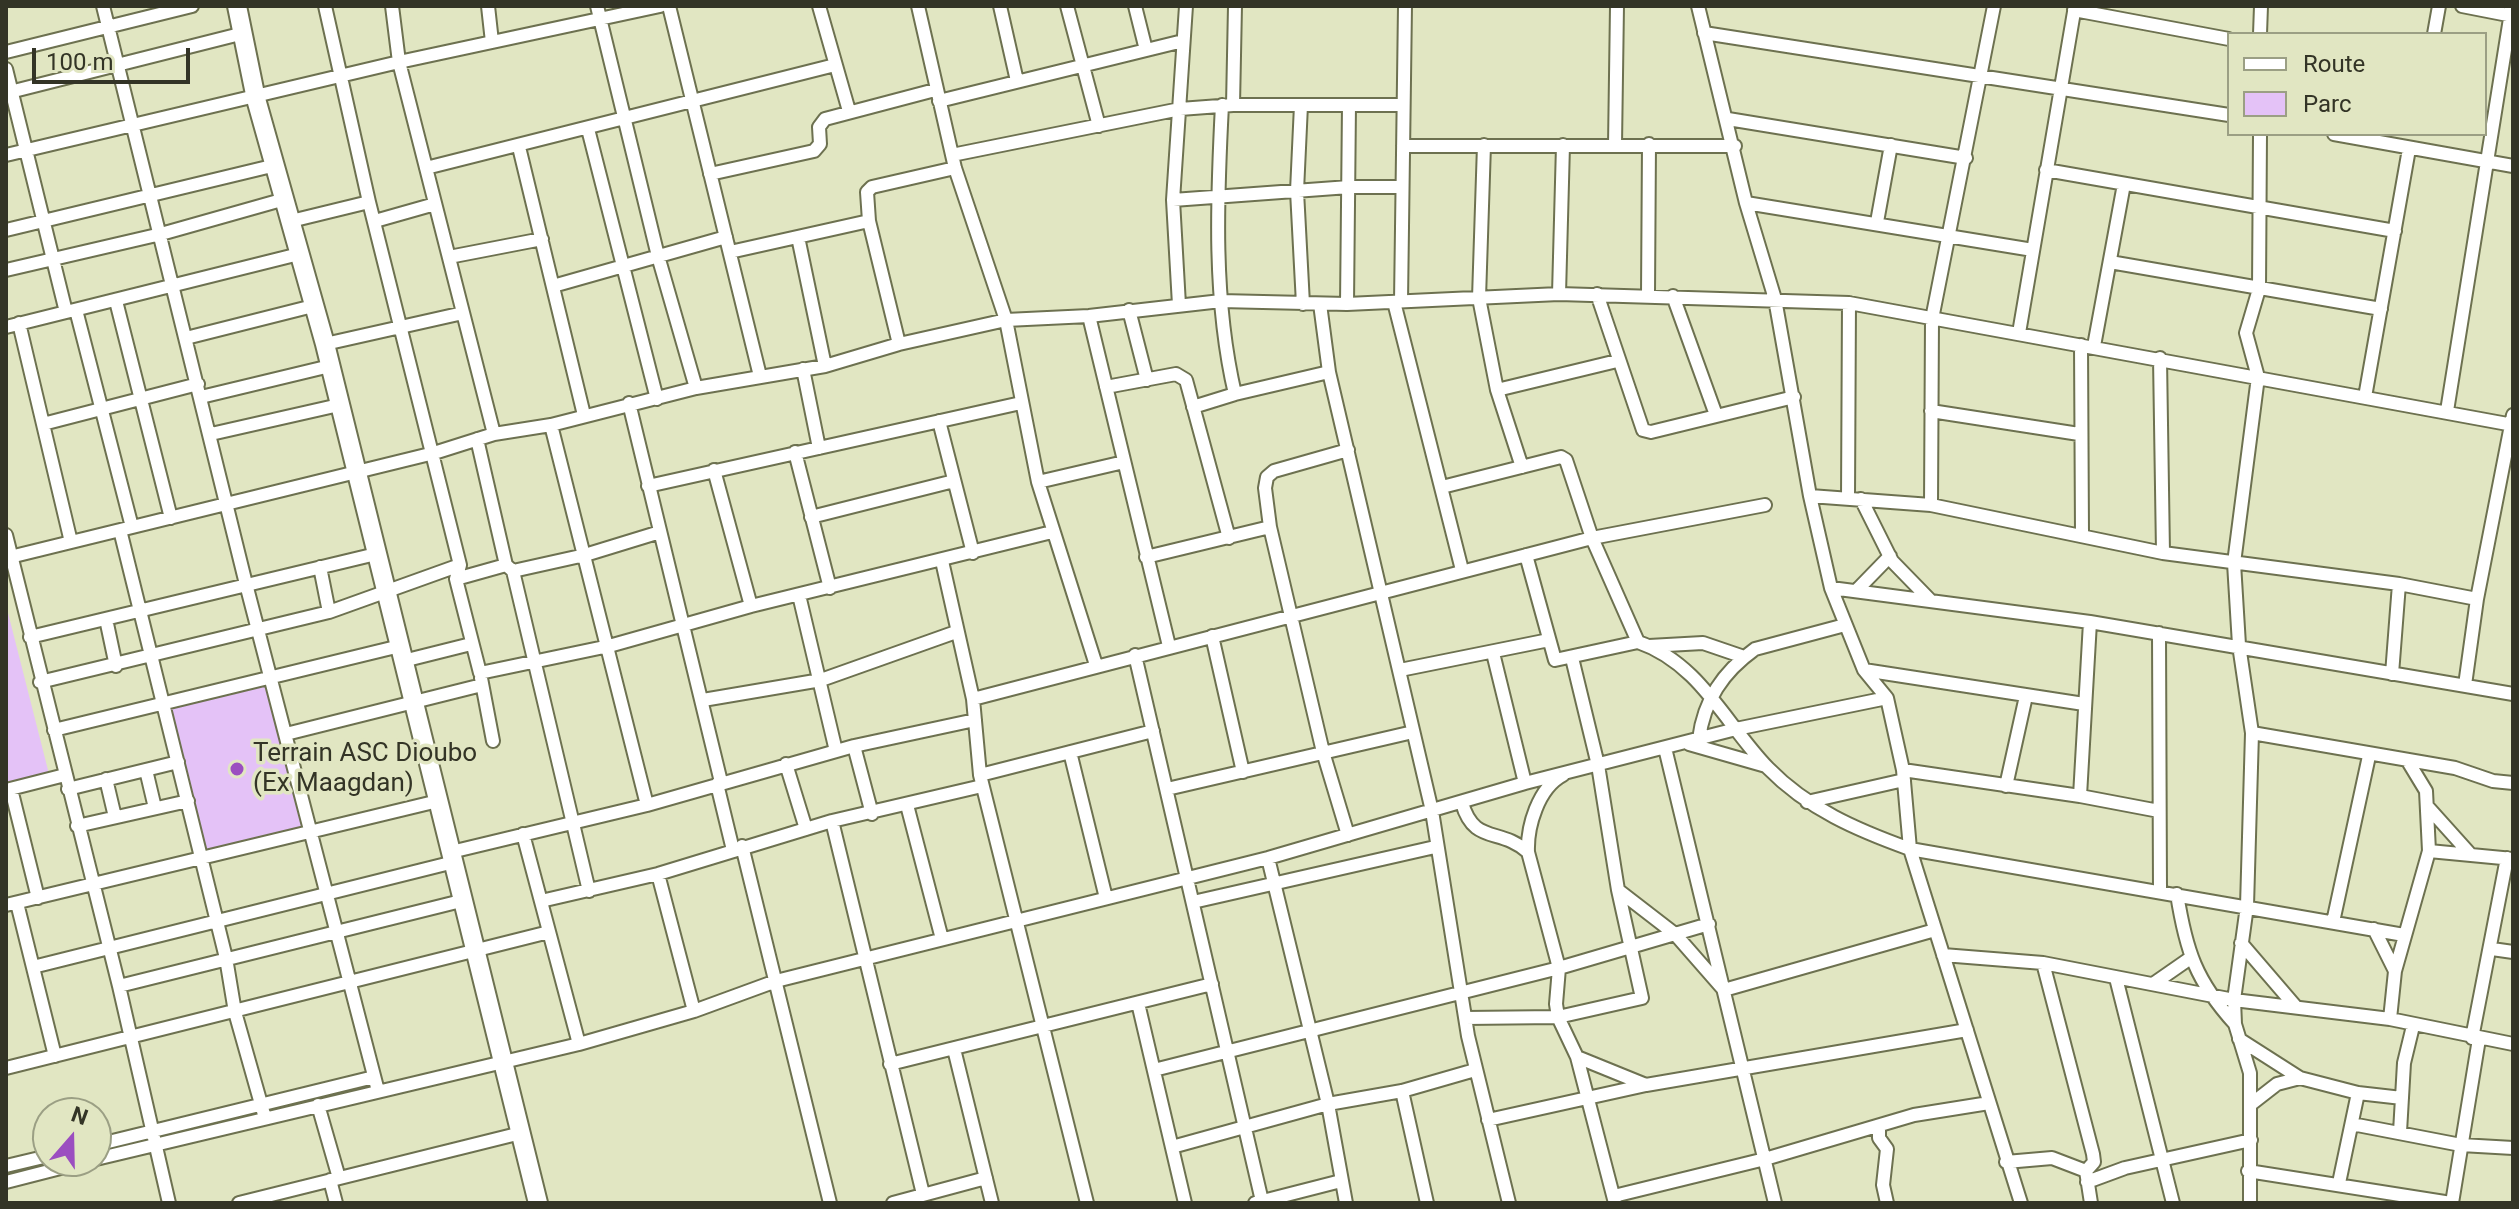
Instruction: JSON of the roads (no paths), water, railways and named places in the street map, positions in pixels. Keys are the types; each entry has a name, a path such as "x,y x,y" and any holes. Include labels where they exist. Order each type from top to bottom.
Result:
{"main road":[{"path":"237,6 256,99 325,344 538,1203"}],"street":[{"path":"103,6 257,629 378,1091"},
{"path":"6,52 192,6"},
{"path":"325,6 369,202 460,565 456,579 493,741"},
{"path":"392,6 399,62 494,434"},
{"path":"488,6 492,42"},
{"path":"597,6 658,256 696,388"},
{"path":"6,155 256,99 399,62 660,6"},
{"path":"669,6 760,376"},
{"path":"819,6 849,111"},
{"path":"918,6 953,162 1006,320 1038,482 1096,665"},
{"path":"1000,6 1017,81"},
{"path":"1067,6 1099,126"},
{"path":"1135,6 1146,50"},
{"path":"1179,305 1173,200 1186,6"},
{"path":"1235,6 1217,199 1221,301 1235,394"},
{"path":"1405,6 1397,301 1462,570"},
{"path":"1615,145 1617,6"},
{"path":"1698,6 1735,146 1746,203 1775,299 1810,496 1831,588 1864,670 1887,698 1903,775 1910,849 2021,1203"},
{"path":"1931,505 1932,319 1994,6"},
{"path":"2260,32 2261,6"},
{"path":"2434,32 2439,6"},
{"path":"2447,411 2512,12 2462,6"},
{"path":"2019,333 2074,8 2227,39"},
{"path":"9,93 244,33"},
{"path":"1704,33 2227,115"},
{"path":"710,174 814,151 820,144 821,122 849,111 1017,81 1183,41"},
{"path":"426,168 835,65"},
{"path":"6,69 9,93 53,261 101,409 150,658 188,801 214,921 226,958 235,1012 265,1118"},
{"path":"2487,82 2499,85"},
{"path":"899,344 865,200 872,187 953,162 1180,109 1228,105 1403,105"},
{"path":"1301,105 1297,191 1303,304"},
{"path":"1347,304 1349,105"},
{"path":"1728,119 1966,158"},
{"path":"588,129 657,399"},
{"path":"2250,1203 2250,1073 2235,1024 2234,1000 2247,906 2252,733 2239,645 2234,563 2258,377 2246,333 2259,289 2260,136"},
{"path":"2344,136 2513,166"},
{"path":"1648,294 1649,144"},
{"path":"1484,145 1479,298 1497,390 1522,467"},
{"path":"1559,294 1563,145"},
{"path":"1877,222 1891,145"},
{"path":"1403,146 1735,146"},
{"path":"519,147 584,415"},
{"path":"2365,397 2409,149"},
{"path":"6,230 276,165"},
{"path":"2046,170 2395,231"},
{"path":"2082,534 2079,434 2087,346 2110,262 2124,184"},
{"path":"1173,200 1349,187 1400,187"},
{"path":"6,270 161,234 285,199"},
{"path":"291,221 369,202"},
{"path":"1746,203 1949,233 2033,250"},
{"path":"375,221 435,204"},
{"path":"730,252 869,221"},
{"path":"553,286 726,237"},
{"path":"798,237 825,366"},
{"path":"449,257 542,239"},
{"path":"71,542 43,424 12,325 299,254"},
{"path":"2110,262 2381,309"},
{"path":"9,558 434,453 494,434 551,425 696,388 825,366 899,344 1006,320 1089,316 1221,301 1347,304 1559,294 1775,299 1849,303 2512,422 2477,599 2465,685"},
{"path":"1597,294 1617,361 1643,430 1651,432 1794,397"},
{"path":"1673,296 1716,415"},
{"path":"116,301 171,518"},
{"path":"1849,303 1855,498 1902,575 1930,600"},
{"path":"1320,304 1329,372 1432,811 1435,847 1475,1070 1509,1203"},
{"path":"186,338 313,306"},
{"path":"1129,310 1147,380"},
{"path":"325,344 463,313"},
{"path":"1089,316 1169,646"},
{"path":"2160,358 2163,553"},
{"path":"1497,390 1617,361"},
{"path":"43,424 141,399 330,366"},
{"path":"803,369 819,448"},
{"path":"1193,407 1329,372"},
{"path":"1106,387 1182,376 1229,538"},
{"path":"629,403 703,700 719,783 776,981 830,1203"},
{"path":"648,486 1021,403"},
{"path":"211,434 339,405"},
{"path":"1931,411 2079,434"},
{"path":"939,421 973,553"},
{"path":"551,425 647,805"},
{"path":"477,439 535,661 589,891"},
{"path":"1348,450 1274,471 1267,477 1265,488 1270,527 1323,752 1348,835"},
{"path":"795,452 830,588"},
{"path":"1442,487 1561,457 1566,460 1592,538 1644,644 1696,678 1766,766 1807,802 1841,822 1910,849 2404,935"},
{"path":"1038,482 1124,462"},
{"path":"714,470 751,606"},
{"path":"811,517 954,481"},
{"path":"1810,496 1931,505 2163,553 2399,584 2477,599"},
{"path":"973,699 1592,538 1765,505"},
{"path":"1146,557 1270,527"},
{"path":"456,579 585,555 660,532"},
{"path":"286,734 413,702 535,661 609,646 751,606 1052,532"},
{"path":"6,535 40,682 119,986 169,1203"},
{"path":"30,637 376,554"},
{"path":"1526,555 1555,660 1644,644 1703,643 1744,657"},
{"path":"1856,591 1890,556"},
{"path":"942,561 973,699 981,781 1087,1203"},
{"path":"40,682 150,658 329,612 385,595 460,565"},
{"path":"320,567 329,612"},
{"path":"2392,674 2399,584"},
{"path":"1831,588 2239,645 2513,694"},
{"path":"799,595 836,751"},
{"path":"106,619 116,666"},
{"path":"2080,796 2090,622"},
{"path":"1699,739 1711,695 1744,657 1755,649 1845,625"},
{"path":"703,700 821,680 956,632"},
{"path":"2159,633 2160,891"},
{"path":"1212,636 1243,772"},
{"path":"1400,670 1549,640"},
{"path":"54,730 272,679 471,644"},
{"path":"1493,653 1525,783"},
{"path":"1135,655 1246,1129 1267,1201 1341,1181"},
{"path":"1465,1018 1558,1017 1642,998 1618,890 1598,765 1572,658"},
{"path":"1864,670 2084,704"},
{"path":"2006,786 2026,696"},
{"path":"112,1143 265,1118 579,1044 694,1011 776,981 1268,858 1525,783 1736,729 1887,698"},
{"path":"33,967 326,894 523,834 647,805 854,746 975,720"},
{"path":"541,901 658,874 832,821 907,805 1070,752 1153,731"},
{"path":"1167,789 1413,732"},
{"path":"2252,733 2409,763 2455,768 2493,781 2513,783"},
{"path":"1682,743 1707,747 1766,766"},
{"path":"854,746 872,814"},
{"path":"1665,748 1775,1203"},
{"path":"1070,752 1106,898"},
{"path":"2333,922 2369,756"},
{"path":"68,789 178,762"},
{"path":"2390,1019 2395,971 2429,851 2426,791 2409,763"},
{"path":"786,764 806,829"},
{"path":"146,770 155,808"},
{"path":"1567,773 1556,779 1535,811 1527,837 1528,852 1559,968 1558,1017 1577,1057 1615,1199 1914,1115 1989,1103"},
{"path":"38,898 9,790 65,775"},
{"path":"1807,802 1903,775 2080,796 2159,811"},
{"path":"106,779 115,817"},
{"path":"77,826 188,801"},
{"path":"55,1056 33,967 12,904 438,801"},
{"path":"1462,803 1468,821 1475,830 1517,843 1528,852"},
{"path":"907,805 942,939"},
{"path":"2427,806 2471,855"},
{"path":"832,821 923,1194"},
{"path":"523,834 579,1044"},
{"path":"1193,902 1435,847"},
{"path":"2248,1171 2339,1183 2388,1198 2451,1203 2476,1038 2510,859 2429,851"},
{"path":"1268,858 1328,1104 1346,1203"},
{"path":"658,874 694,1011"},
{"path":"1618,890 1675,934 1724,990"},
{"path":"2177,894 2189,959 2209,996 2235,1024"},
{"path":"2181,919 2202,898"},
{"path":"119,986 465,900"},
{"path":"1154,1070 1559,968 1709,924"},
{"path":"2374,929 2395,971"},
{"path":"1724,990 1935,930"},
{"path":"6,1068 549,932"},
{"path":"2241,943 2296,1007"},
{"path":"2492,949 2513,952"},
{"path":"1943,955 2043,963 2209,996 2390,1019 2513,1044"},
{"path":"2153,984 2189,959"},
{"path":"2043,963 2093,1154 2094,1162 2087,1177 2091,1203"},
{"path":"2116,978 2173,1203"},
{"path":"890,1064 1212,984"},
{"path":"1138,1003 1185,1203"},
{"path":"2400,1132 2404,1063 2413,1026"},
{"path":"1488,1120 1646,1085 1967,1030"},
{"path":"2239,1039 2300,1078 2358,1093 2402,1098"},
{"path":"954,1049 992,1203"},
{"path":"1577,1057 1646,1085"},
{"path":"1172,1147 1328,1104 1402,1091 1475,1070"},
{"path":"112,1153 261,1103 374,1077"},
{"path":"2250,1105 2277,1084 2300,1078"},
{"path":"1402,1091 1427,1203"},
{"path":"2339,1183 2358,1093"},
{"path":"318,1105 335,1179 336,1203"},
{"path":"2352,1124 2461,1145 2513,1148"},
{"path":"1879,1126 1879,1138 1887,1149 1883,1185 1887,1203"},
{"path":"239,1203 521,1133"},
{"path":"2006,1162 2052,1158 2087,1177 2251,1140"},
{"path":"6,1166 32,1160"},
{"path":"6,1182 32,1175"},
{"path":"893,1203 986,1178"}],"place":[{"name":"Terrain ASC Dioubo (Ex Maagdan)","path":"237,769"}]}
